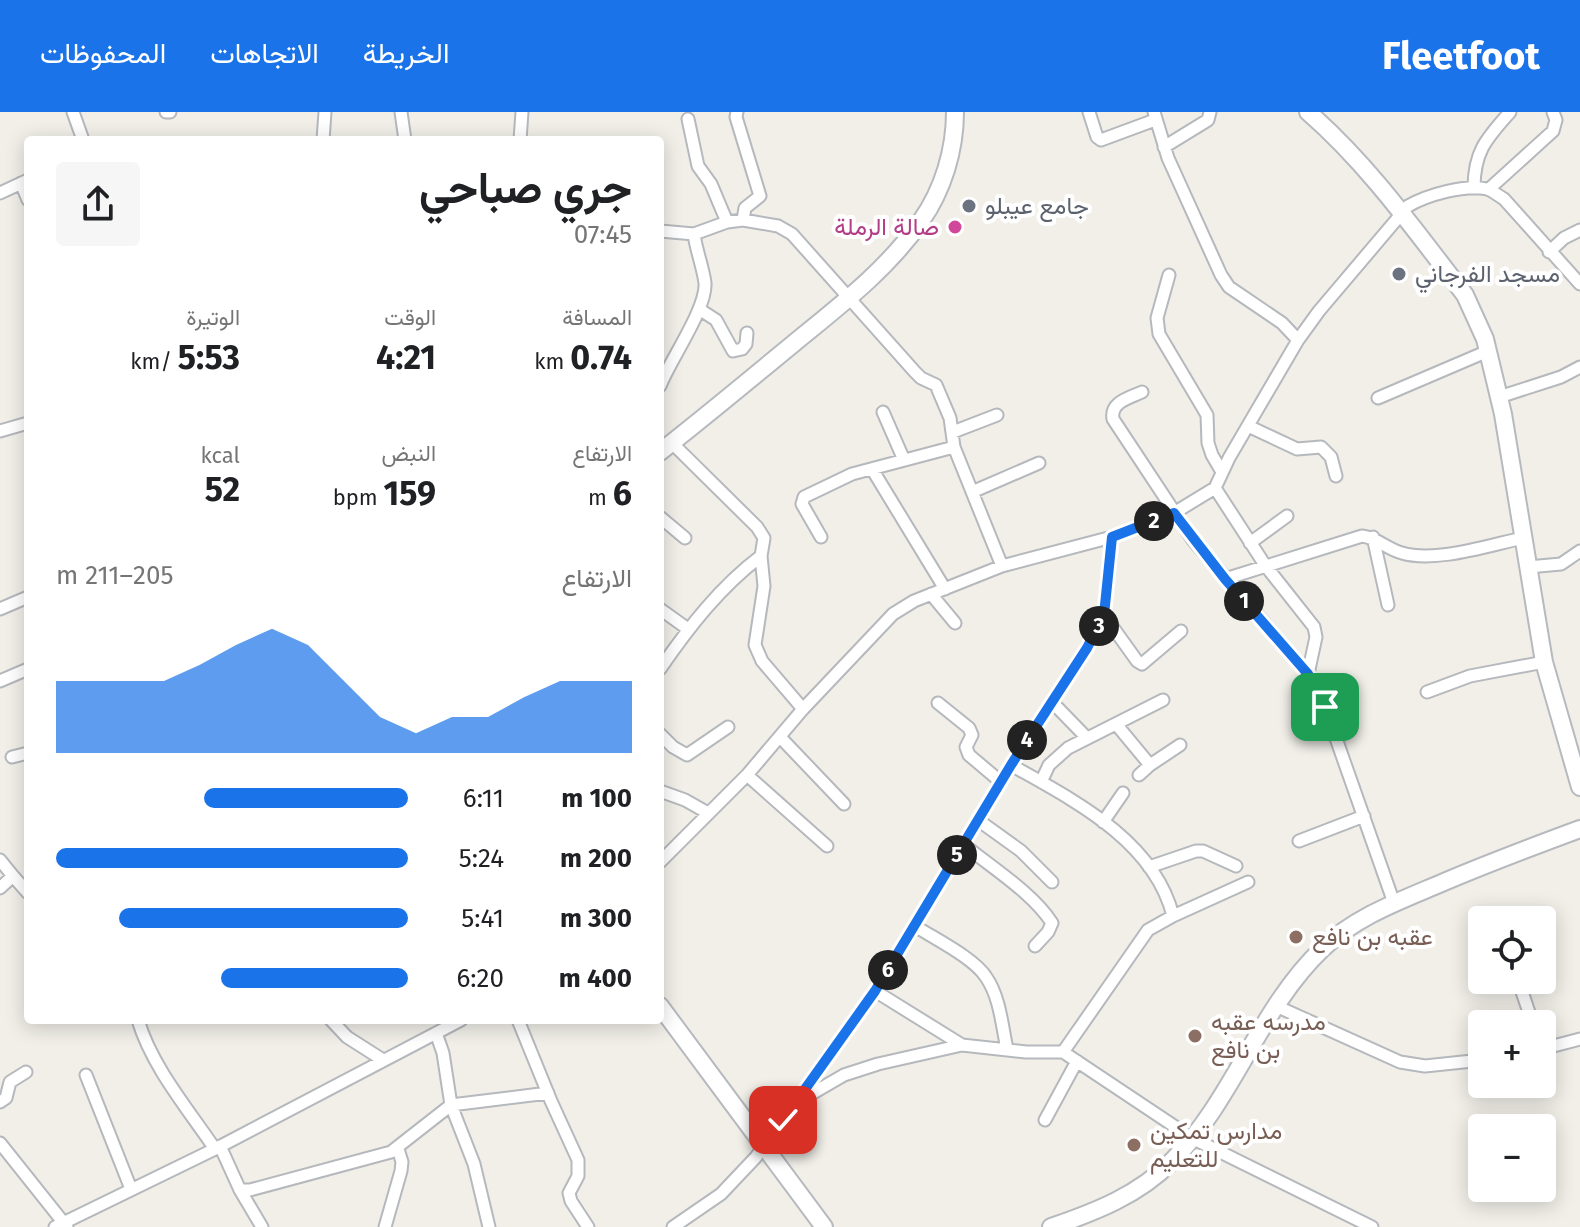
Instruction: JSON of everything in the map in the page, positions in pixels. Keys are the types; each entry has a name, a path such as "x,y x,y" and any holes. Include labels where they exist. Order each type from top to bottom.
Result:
{"street":[{"path":"73,112 82,136"},
{"path":"323,136 325,112"},
{"path":"401,112 404,136"},
{"path":"520,136 522,112"},
{"path":"737,112 760,196 745,208 743,220"},
{"path":"803,709 762,661 755,645 764,586 761,556 764,538 757,527 666,448 849,299 921,221 946,170 955,136 955,112"},
{"path":"1089,112 1097,137 1101,140 1154,116 1164,147 1221,275 1229,287 1282,323 1298,340"},
{"path":"1164,147 1208,120 1210,112"},
{"path":"1308,112 1343,142 1465,295 1476,316 1499,397 1544,662 1580,787"},
{"path":"1474,188 1480,150 1510,112"},
{"path":"1489,189 1553,131 1556,120 1553,112"},
{"path":"688,119 698,166 711,184 727,222"},
{"path":"0,193 24,181"},
{"path":"664,858 747,775 803,709 893,614 931,594 1002,566 1112,537 1174,513 1215,488 1298,340 1408,206 1421,198 1474,188 1489,189 1504,199 1580,284"},
{"path":"664,231 694,234 727,222 743,220 778,226 792,234 915,372 936,385 950,418 954,447 1002,566"},
{"path":"1549,252 1564,238 1580,230"},
{"path":"664,378 699,309 705,283 694,234"},
{"path":"1169,275 1157,318 1159,334 1207,415 1208,443 1222,472"},
{"path":"699,309 716,320 733,351 742,349 746,344 747,333"},
{"path":"1378,398 1488,351"},
{"path":"1499,397 1561,377 1580,367"},
{"path":"1142,392 1115,406 1113,419 1174,513 1225,579 1308,674 1325,707 1394,903"},
{"path":"883,412 904,460"},
{"path":"953,432 997,415"},
{"path":"0,431 24,424"},
{"path":"1248,426 1297,449 1321,447 1331,457 1336,476"},
{"path":"821,537 802,504 804,497 852,474 954,447"},
{"path":"972,492 1039,463"},
{"path":"872,469 945,589"},
{"path":"1215,488 1265,565 1314,627 1316,637 1308,674"},
{"path":"1250,543 1287,516"},
{"path":"664,520 685,538"},
{"path":"1225,579 1362,536 1373,537 1403,553 1429,555 1523,538"},
{"path":"673,1227 721,1194 763,1148 875,991 1011,765 1087,648 1104,615 1112,537"},
{"path":"1373,537 1388,605"},
{"path":"1528,567 1561,564 1580,551"},
{"path":"664,663 688,629 742,571 761,556"},
{"path":"931,594 955,623"},
{"path":"0,609 24,599"},
{"path":"664,612 688,629"},
{"path":"1104,615 1142,664 1181,631"},
{"path":"1427,692 1470,676 1544,662"},
{"path":"0,681 24,671"},
{"path":"1041,782 1049,765 1068,748 1163,700"},
{"path":"1052,702 1087,738"},
{"path":"938,703 969,728 972,735 966,747 969,755 1001,782"},
{"path":"1116,724 1150,765"},
{"path":"664,738 687,755 728,727"},
{"path":"781,738 844,804"},
{"path":"1139,775 1180,745"},
{"path":"12,757 24,754"},
{"path":"1011,765 1119,834 1149,867 1163,888 1173,916"},
{"path":"747,775 827,846"},
{"path":"664,792 708,813"},
{"path":"1103,822 1123,793"},
{"path":"1299,841 1364,816"},
{"path":"978,820 1021,851 1052,882"},
{"path":"1051,1227 1118,1201 1172,1162 1192,1138 1299,973 1341,932 1394,903 1515,852 1580,829"},
{"path":"963,844 1037,904 1052,923 1035,946"},
{"path":"1149,867 1196,851 1203,851 1236,866"},
{"path":"0,860 24,888"},
{"path":"0,888 13,876"},
{"path":"1063,1052 1148,930 1248,882"},
{"path":"915,926 986,976 994,995 1007,1049"},
{"path":"875,991 962,1045"},
{"path":"1276,1006 1400,1062 1425,1066 1468,1061"},
{"path":"664,1012 824,1227"},
{"path":"139,1024 161,1068 217,1148 262,1227"},
{"path":"335,1024 347,1037 383,1060"},
{"path":"0,1143 62,1225 453,1024"},
{"path":"520,1024 578,1160 578,1176 569,1193 588,1227"},
{"path":"436,1033 443,1053 451,1105 474,1164 489,1227"},
{"path":"1556,1045 1580,1039"},
{"path":"797,1102 844,1075 962,1045 1063,1052 1192,1138 1372,1227"},
{"path":"1045,1120 1077,1061"},
{"path":"0,1102 6,1098 10,1082 26,1072"},
{"path":"86,1075 131,1189"},
{"path":"240,1190 250,1190 398,1149 451,1105 548,1093"},
{"path":"385,1227 401,1171 398,1149"}],"place":[{"name":"جامع عيبلو","path":"969,206"},
{"name":"صالة الرملة","path":"955,227"},
{"name":"مسجد الفرجاني","path":"1399,274"},
{"name":"عقبه بن نافع","path":"1296,937"},
{"name":"مدرسه عقبه بن نافع","path":"1195,1036"},
{"name":"مدارس تمكين للتعليم","path":"1134,1145"}],"route":[{"path":"783,1120 875,991 1011,765 1087,648 1104,615 1112,537 1174,513 1225,579 1308,674 1325,707"}]}
